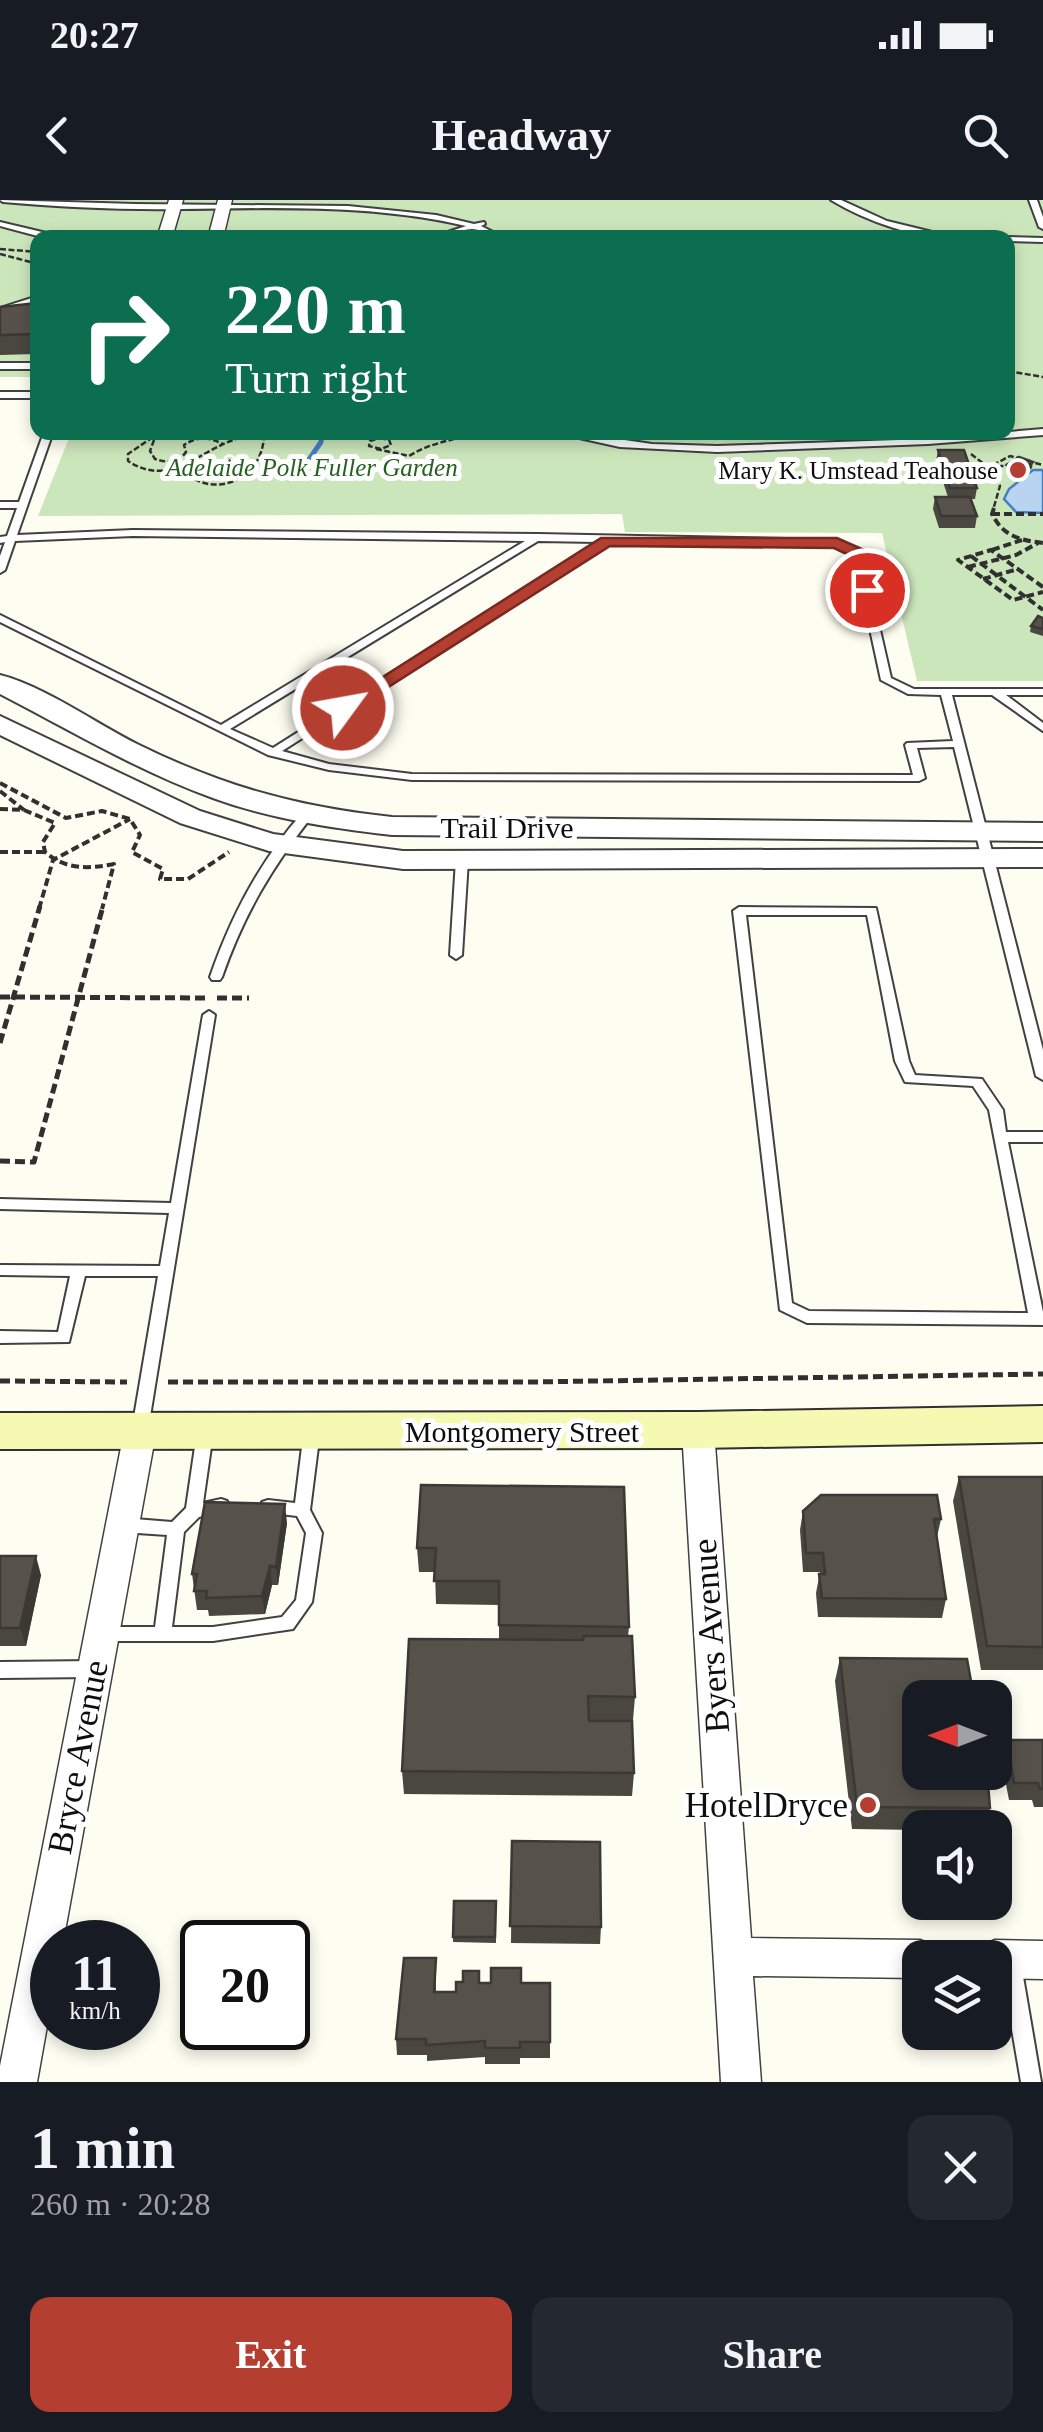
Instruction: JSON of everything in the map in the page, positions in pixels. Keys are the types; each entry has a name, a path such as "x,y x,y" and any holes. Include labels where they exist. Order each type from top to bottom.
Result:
{"main road":[{"name":"Montgomery Street","path":"0,1431 698,1430 1043,1424"}],"street":[{"path":"167,230 175,203"},
{"path":"217,230 225,203"},
{"name":"Trail Drive","path":"0,683 192,779 254,802 307,815 392,826 984,845 1043,858"},
{"name":"Trail Drive","path":"0,724 154,803 282,844 403,860 984,845 1043,832"},
{"path":"462,860 463,827"},
{"name":"Byers Avenue","path":"698,1430 741,2082"},
{"name":"Bryce Avenue","path":"17,2082 140,1432"},
{"path":"732,1957 902,1958"}],"lane":[{"path":"3,200 69,207 398,202 450,212 490,230"},
{"path":"835,200 885,223 917,230"},
{"path":"1033,200 1043,227"},
{"path":"0,224 30,232"},
{"path":"461,230 481,224"},
{"path":"1015,240 1043,240"},
{"path":"0,311 30,301"},
{"path":"0,366 30,366"},
{"path":"0,395 30,395"},
{"path":"1038,432 1043,442"},
{"path":"0,570 5,539 46,440"},
{"path":"595,440 619,445 722,450 965,440"},
{"path":"0,505 22,505"},
{"path":"5,539 74,534 837,543 859,553 886,680 912,692 1043,692"},
{"path":"222,729 538,537"},
{"path":"272,753 606,541"},
{"path":"0,618 272,753 346,770 431,778 919,778 911,745 958,744"},
{"path":"946,692 1043,1076"},
{"path":"995,692 1043,728"},
{"path":"216,976 234,922 282,844 307,815"},
{"path":"456,955 462,860"},
{"path":"738,911 872,912 902,1060 910,1079 977,1082 996,1110 1040,1319 807,1318 785,1306 738,911"},
{"path":"140,1432 209,1015"},
{"path":"1000,1137 1043,1137"},
{"path":"0,1204 178,1208"},
{"path":"0,1270 166,1271"},
{"path":"0,1337 64,1338 79,1271"},
{"path":"102,1634 213,1634 287,1624 304,1602 314,1533 302,1510 312,1431"},
{"path":"194,1511 205,1432"},
{"path":"164,1634 176,1529 194,1511 228,1505 302,1510"},
{"path":"122,1525 176,1529"},
{"path":"0,1670 95,1670"},
{"path":"1016,1959 1031,2082"}],"path":[{"path":"0,252 30,252"},
{"path":"0,252 30,261"},
{"path":"1015,372 1043,377"},
{"path":"149,440 134,448 128,461 144,471 181,469 223,444 239,440"},
{"path":"153,440 152,456 166,462 182,458 186,452 184,444 192,440"},
{"path":"214,440 223,444"},
{"path":"181,469 188,480 202,487 230,482 259,466 264,456 264,440"},
{"path":"373,440 368,444 408,456 429,443 457,440"},
{"path":"376,448 391,443 378,440"},
{"path":"993,466 998,459 1016,456 1030,462"},
{"path":"1000,530 992,514 1000,486 988,466 1006,468 1016,460 1043,465"},
{"path":"992,514 1043,514"},
{"path":"992,532 1000,530 1041,543"},
{"path":"991,550 1043,589 1025,597 1014,600 958,560 1022,540"},
{"path":"968,567 1041,543"},
{"path":"970,556 1043,610"},
{"path":"984,578 1018,569"},
{"path":"0,783 66,818 102,812 130,819 140,834 132,852 163,869 160,879 188,880 232,850"},
{"path":"0,792 24,810 56,823 43,842 52,860 78,868 114,864 34,1162 0,1162"},
{"path":"0,809 24,810"},
{"path":"0,1042 52,860 130,819"},
{"path":"0,852 45,852"},
{"path":"0,997 249,998"},
{"path":"0,1381 531,1382 1043,1374"}],"green space":[{"name":"Adelaide Polk Fuller Garden","path":"0,200 1043,200 1043,681 917,681 882,533 625,532 622,514 38,516 68,440 1015,440 1015,230 30,230 30,377 0,377"}],"water":[{"path":"1033,470 1043,470 1043,513 1016,512 1004,499 1009,489"}],"building":[{"path":"30,304 30,334 0,335 0,307"},
{"path":"938,450 964,450 977,488 950,488"},
{"path":"1019,457 1033,462 1021,470 1007,465"},
{"path":"935,497 970,497 977,516 941,516"},
{"path":"1038,616 1043,618 1043,629 1031,626"},
{"path":"959,1477 1043,1477 1043,1647 987,1646"},
{"path":"421,1485 624,1487 629,1627 499,1625 499,1581 434,1581 436,1548 417,1548"},
{"path":"821,1495 937,1495 941,1519 934,1519 946,1599 822,1598 819,1574 825,1574 823,1553 806,1553 803,1511"},
{"path":"205,1502 285,1504 276,1567 270,1566 262,1596 206,1598 207,1591 194,1591 197,1574 192,1574"},
{"path":"0,1556 36,1556 20,1628 0,1628"},
{"path":"584,1636 632,1636 635,1697 588,1696 589,1721 632,1721 634,1773 402,1771 409,1639 583,1640"},
{"path":"840,1658 967,1659 971,1680 902,1680 902,1790 988,1790 990,1808 857,1807"},
{"path":"1012,1740 1043,1740 1043,1789 1038,1783 1014,1783"},
{"path":"512,1841 600,1842 601,1927 510,1926"},
{"path":"454,1901 496,1901 495,1937 453,1937"},
{"path":"404,1958 436,1958 434,1992 456,1992 456,1982 463,1982 463,1971 479,1971 479,1983 491,1983 491,1968 521,1968 521,1983 550,1983 550,2042 520,2042 520,2048 485,2048 485,2041 426,2045 426,2039 396,2039"}],"waterway":[{"path":"308,461 321,440"}],"place":[{"name":"Mary K. Umstead Teahouse","path":"1018,470"},
{"name":"HotelDryce","path":"868,1805"}],"route":[{"path":"343,708 606,541 837,543 859,553 867,590"}]}
